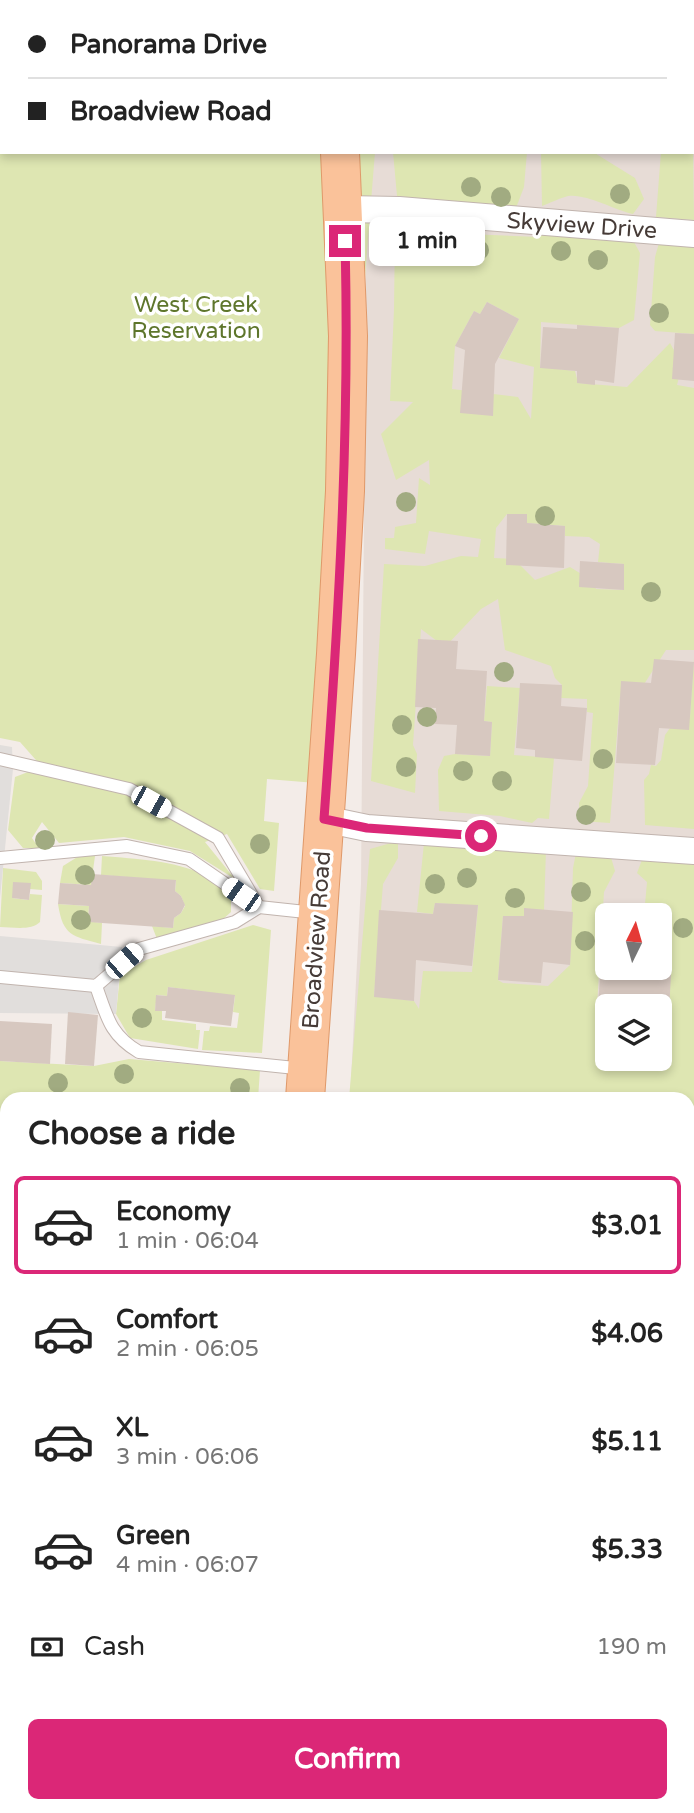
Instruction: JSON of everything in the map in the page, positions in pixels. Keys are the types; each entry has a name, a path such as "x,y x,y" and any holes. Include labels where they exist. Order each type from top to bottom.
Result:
{"main road":[{"name":"Broadview Road","path":"306,1084 345,491 348,336 340,154"}],"street":[{"name":"Skyview Drive","path":"344,209 400,210 694,234"},
{"path":"324,819 367,828 694,851"}],"lane":[{"path":"0,759 129,789 218,838 259,907"},
{"path":"0,858 127,846 189,859 259,907 319,913"},
{"path":"0,977 96,986 139,949 235,922 259,907"},
{"path":"96,986 107,1019 121,1041 139,1052 306,1084"}],"shaded area":[{"path":"367,154 694,154 694,1092 350,1092 361,884"},
{"path":"0,745 12,747 13,769 0,898"},
{"path":"0,936 122,947 116,1014 0,1013"}],"green space":[{"name":"West Creek Reservation","path":"0,154 375,154 343,553 328,784 267,779 264,821 279,823 274,891 260,889 227,834 205,842 235,879 190,851 124,837 59,843 42,822 32,838 39,848 23,848 8,830 15,777 28,772 40,775 43,768 20,742 0,738"},
{"path":"393,154 527,154 524,187 516,208 397,196"},
{"path":"541,154 596,154 635,178 644,199 633,214 575,196 542,206"},
{"path":"661,154 693,154 694,220 656,217"},
{"path":"395,231 538,237 541,232 617,235 621,241 634,242 640,253 634,320 619,328 541,322 540,367 575,371 578,383 627,387 670,343 682,365 677,385 694,388 694,650 666,650 639,692 620,696 610,823 580,821 579,803 588,786 593,713 587,712 587,699 561,698 562,685 555,678 551,666 505,650 498,599 481,609 445,647 421,629 413,745 417,754 415,793 371,781 384,564 425,566 461,556 478,557 481,539 429,531 425,554 385,549 385,538 394,538 395,527 416,523 419,478 430,485 429,460 396,480 381,434 413,402 390,401","holes":["487,302 519,319 499,358 534,367 531,419 518,397 452,389 455,346 474,311 480,314","507,514 527,514 527,523 565,526 565,536 589,537 600,544 598,562 624,564 624,590 596,589 591,580 570,567 535,580 514,559 494,558 496,528"]},
{"path":"659,243 694,245 694,334 655,331 650,325 655,257"},
{"path":"694,658 694,829 645,825 644,780 651,765 656,766 661,760 665,735 678,717 690,717"},
{"path":"487,686 520,688 514,755 554,758 549,819 538,818 532,823 500,816 439,811 438,770 444,756 490,756 492,722 484,721"},
{"path":"398,841 398,858 383,884 374,996 414,1001 419,1009 423,971 472,972 478,906 435,903 433,914 417,912 424,843 546,850 544,910 524,909 524,916 503,916 498,980 503,983 548,986 570,965 573,868 576,853 610,854 615,871 604,892 603,903 595,903 595,980 599,980 598,994 595,994 595,1071 672,1071 672,994 669,994 672,980 672,903 645,903 647,882 637,873 643,857 694,861 694,1092 350,1092 370,849"},
{"path":"79,856 95,856 91,885 60,883 63,866"},
{"path":"102,856 168,863 205,875 231,894 231,912 222,920 157,939 152,926 173,928 174,918 185,906 181,896 175,891 176,881 101,875"},
{"path":"3,868 36,872 42,881 42,890 30,889 12,898 29,900 30,894 42,895 40,922 36,925 22,928 0,927"},
{"path":"58,904 89,906 88,921 102,923 101,944 76,936 66,929"},
{"path":"253,925 271,930 262,1053 202,1050 204,1031 209,1031 210,1026 237,1028 239,1013 233,1012 235,996 168,987 167,996 157,995 155,1010 162,1011 162,1020 196,1024 196,1030 200,1030 198,1049 130,1038 116,1014 120,975 146,960"},
{"path":"129,1059 260,1070 258,1092 0,1092 0,1061 94,1066"}],"building":[{"path":"487,302 519,319 495,364 493,416 460,413 465,350 455,346 474,311 480,314"},
{"path":"577,325 619,328 614,383 595,380 595,385 577,383 577,371 540,368 543,327 577,329"},
{"path":"675,333 694,334 694,381 672,379"},
{"path":"507,514 527,514 527,523 565,526 564,568 506,565"},
{"path":"580,561 624,564 624,590 579,587"},
{"path":"418,639 458,641 456,669 487,671 484,721 492,722 490,756 455,754 457,725 435,724 436,708 415,707"},
{"path":"654,659 694,662 689,730 659,728 655,765 616,763 621,681 651,683"},
{"path":"520,683 562,685 561,706 587,708 582,761 535,757 535,750 516,748"},
{"path":"92,874 176,880 175,891 185,905 181,913 174,918 173,928 88,922 89,906 58,904 60,883 91,885"},
{"path":"13,882 31,883 29,900 12,898"},
{"path":"435,903 478,905 472,966 416,960 414,1001 374,997 379,910 433,914"},
{"path":"524,908 573,912 570,965 543,962 541,983 498,980 503,916 524,916"},
{"path":"600,980 671,980 670,994 599,994"},
{"path":"168,987 235,995 231,1026 165,1018 166,1011 155,1011 156,995 167,996"},
{"path":"68,1012 98,1015 94,1066 65,1064"},
{"path":"0,1021 52,1024 50,1064 0,1061"}],"route":[{"path":"345,241 348,336 344,512 324,819 367,828 481,836"}]}
